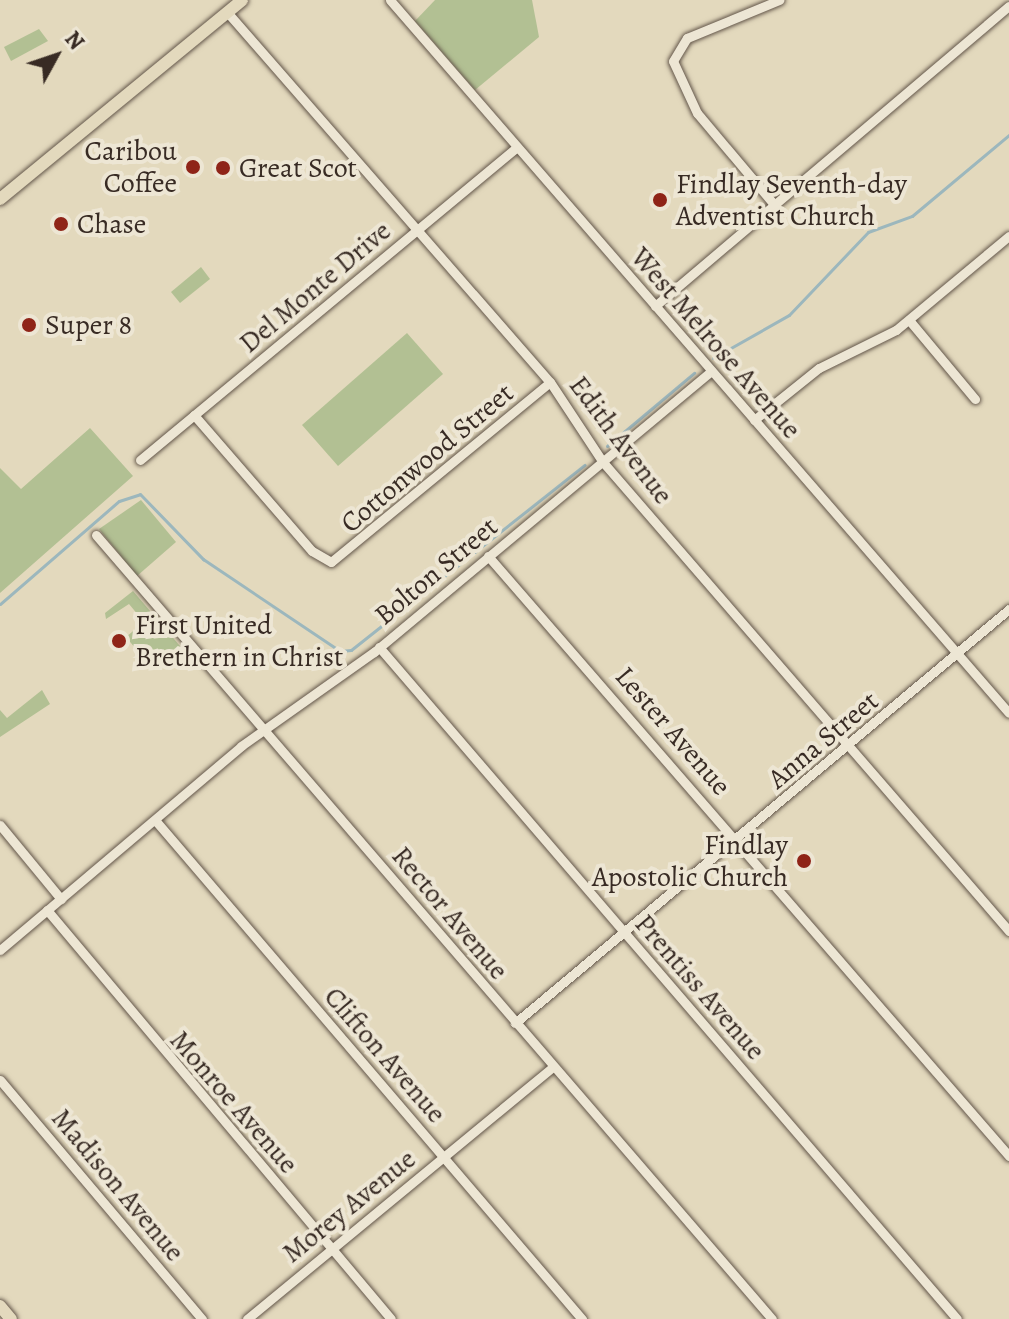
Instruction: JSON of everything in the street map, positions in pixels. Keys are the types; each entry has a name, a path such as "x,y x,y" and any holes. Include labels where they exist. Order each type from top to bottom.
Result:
{"main road":[{"path":"0,199 242,0"},
{"path":"0,1306 11,1319"}],"street":[{"name":"West Melrose Avenue","path":"390,0 1009,713"},
{"path":"772,202 697,113 673,61 687,38 779,0"},
{"path":"655,306 772,202 1009,6"},
{"name":"Edith Avenue","path":"227,12 550,382 602,461 1009,931"},
{"name":"Del Monte Drive","path":"140,460 517,147"},
{"path":"754,420 819,368 909,320 1009,236"},
{"path":"909,320 975,399"},
{"name":"Bolton Street","path":"0,950 264,728 379,647 711,371"},
{"name":"Cottonwood Street","path":"194,415 312,551 331,562 550,382"},
{"name":"Rector Avenue","path":"96,535 772,1319"},
{"name":"Lester Avenue","path":"488,556 738,839 1009,1156"},
{"name":"Anna Street","path":"515,1023 849,747 1009,609"},
{"name":"Prentiss Avenue","path":"379,647 957,1319"},
{"name":"Clifton Avenue","path":"155,820 582,1319"},
{"path":"0,825 61,899"},
{"name":"Monroe Avenue","path":"47,910 391,1319"},
{"name":"Morey Avenue","path":"247,1319 553,1067"},
{"name":"Madison Avenue","path":"0,1080 202,1319"}],"green space":[{"path":"435,0 532,0 539,37 475,90 415,21"},
{"path":"39,29 48,41 11,61 4,47"},
{"path":"201,267 210,279 180,303 171,292"},
{"path":"407,333 443,374 338,466 302,425"},
{"path":"90,428 133,476 0,593 0,468 21,489"},
{"path":"141,500 176,542 137,576 99,529"},
{"path":"133,591 186,653 180,659 150,666 126,637 144,622 129,604 106,619 105,613"},
{"path":"42,690 50,704 0,737 0,710 7,718"}],"waterway":[{"path":"713,358 789,315 868,232 912,216 1009,135"},
{"path":"607,446 694,373"},
{"path":"0,604 119,501 140,494 203,559 340,651 351,650 584,465"}],"place":[{"name":"Caribou Coffee","path":"193,167"},
{"name":"Great Scot","path":"223,168"},
{"name":"Findlay Seventh-day Adventist Church","path":"660,200"},
{"name":"Chase","path":"61,224"},
{"name":"Super 8","path":"29,325"},
{"name":"First United Brethern in Christ","path":"119,641"},
{"name":"Findlay Apostolic Church","path":"804,861"}]}
